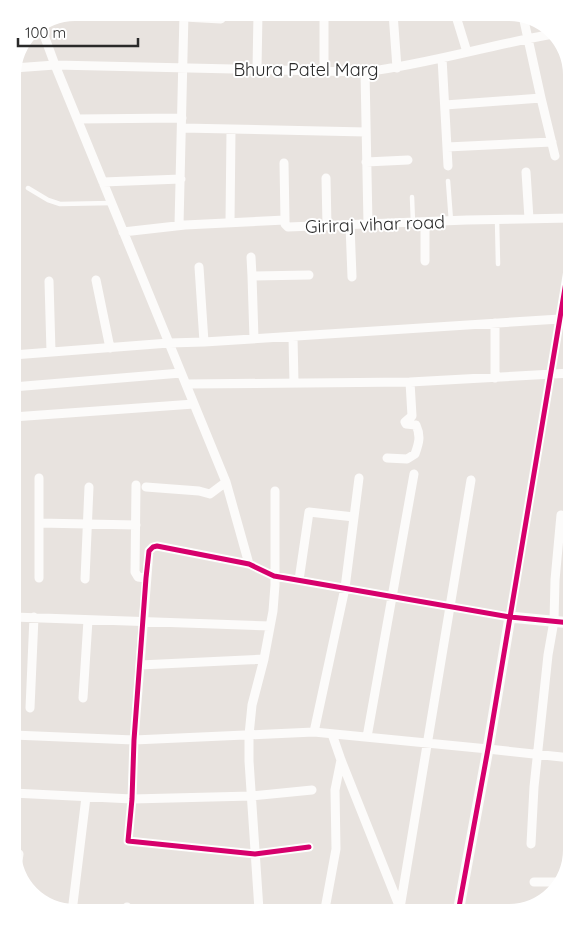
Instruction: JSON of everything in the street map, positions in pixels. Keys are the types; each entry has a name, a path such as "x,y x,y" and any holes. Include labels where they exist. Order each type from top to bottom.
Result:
{"street":[{"path":"179,225 184,21"},
{"path":"257,70 258,21"},
{"path":"324,21 324,71"},
{"path":"394,21 397,68"},
{"path":"457,21 467,52"},
{"path":"525,24 555,156"},
{"path":"43,32 226,482 249,564"},
{"name":"Bhura Patel Marg","path":"22,67 55,65 365,72 397,68 545,36"},
{"path":"442,58 448,166"},
{"path":"365,72 368,224"},
{"path":"445,105 541,98"},
{"path":"77,119 182,118"},
{"path":"182,128 366,132"},
{"path":"230,222 231,130"},
{"path":"447,147 552,142"},
{"path":"366,162 408,160"},
{"path":"284,163 285,220"},
{"path":"526,172 529,219"},
{"path":"326,178 328,226"},
{"path":"103,182 180,179"},
{"name":"Giriraj vihar road","path":"124,232 179,225 285,220 288,228 497,219 563,218"},
{"path":"425,222 425,261"},
{"path":"350,225 352,277"},
{"path":"251,257 254,339"},
{"path":"200,267 204,342"},
{"path":"252,276 309,275"},
{"path":"96,280 110,348"},
{"path":"49,281 51,352"},
{"path":"460,904 488,749 563,302"},
{"path":"21,354 560,319"},
{"path":"495,324 495,378"},
{"path":"292,336 294,383"},
{"path":"21,387 181,373"},
{"path":"186,384 410,382 563,373"},
{"path":"387,458 407,458 415,454 419,443 419,432 416,425 406,424 405,422 412,416 410,382"},
{"path":"21,416 194,404"},
{"path":"367,737 414,474"},
{"path":"39,478 39,578"},
{"path":"314,732 345,588 359,478"},
{"path":"401,904 471,480"},
{"path":"146,578 138,577 135,572 136,525 141,486 199,491 210,494 226,482"},
{"path":"85,579 89,487"},
{"path":"259,904 249,735 252,705 264,660 273,611 276,490"},
{"path":"300,580 309,512 354,517"},
{"path":"531,844 534,787 548,655 554,621 555,580 561,515"},
{"path":"39,524 136,525"},
{"path":"309,847 255,854 128,841 146,578 150,551 153,547 157,546 249,564 274,576 510,617 563,622"},
{"path":"21,617 270,626"},
{"path":"30,708 34,618"},
{"path":"83,698 88,620"},
{"path":"140,665 264,660"},
{"path":"21,735 134,740 314,732 563,757"},
{"path":"332,734 398,904"},
{"path":"327,904 336,849 335,790 341,760"},
{"path":"21,793 132,799 252,796 312,790"},
{"path":"73,904 86,796"},
{"path":"534,882 552,882"}],"lane":[{"path":"448,181 451,221"},
{"path":"28,188 48,200 60,204 112,203"},
{"path":"412,198 413,222"},
{"path":"497,219 498,264"}],"cycle path":[{"path":"460,904 488,749 563,300"},
{"path":"309,847 255,854 128,841 146,578 149,551 153,547 157,546 249,564 274,576 510,617 563,622"}]}
